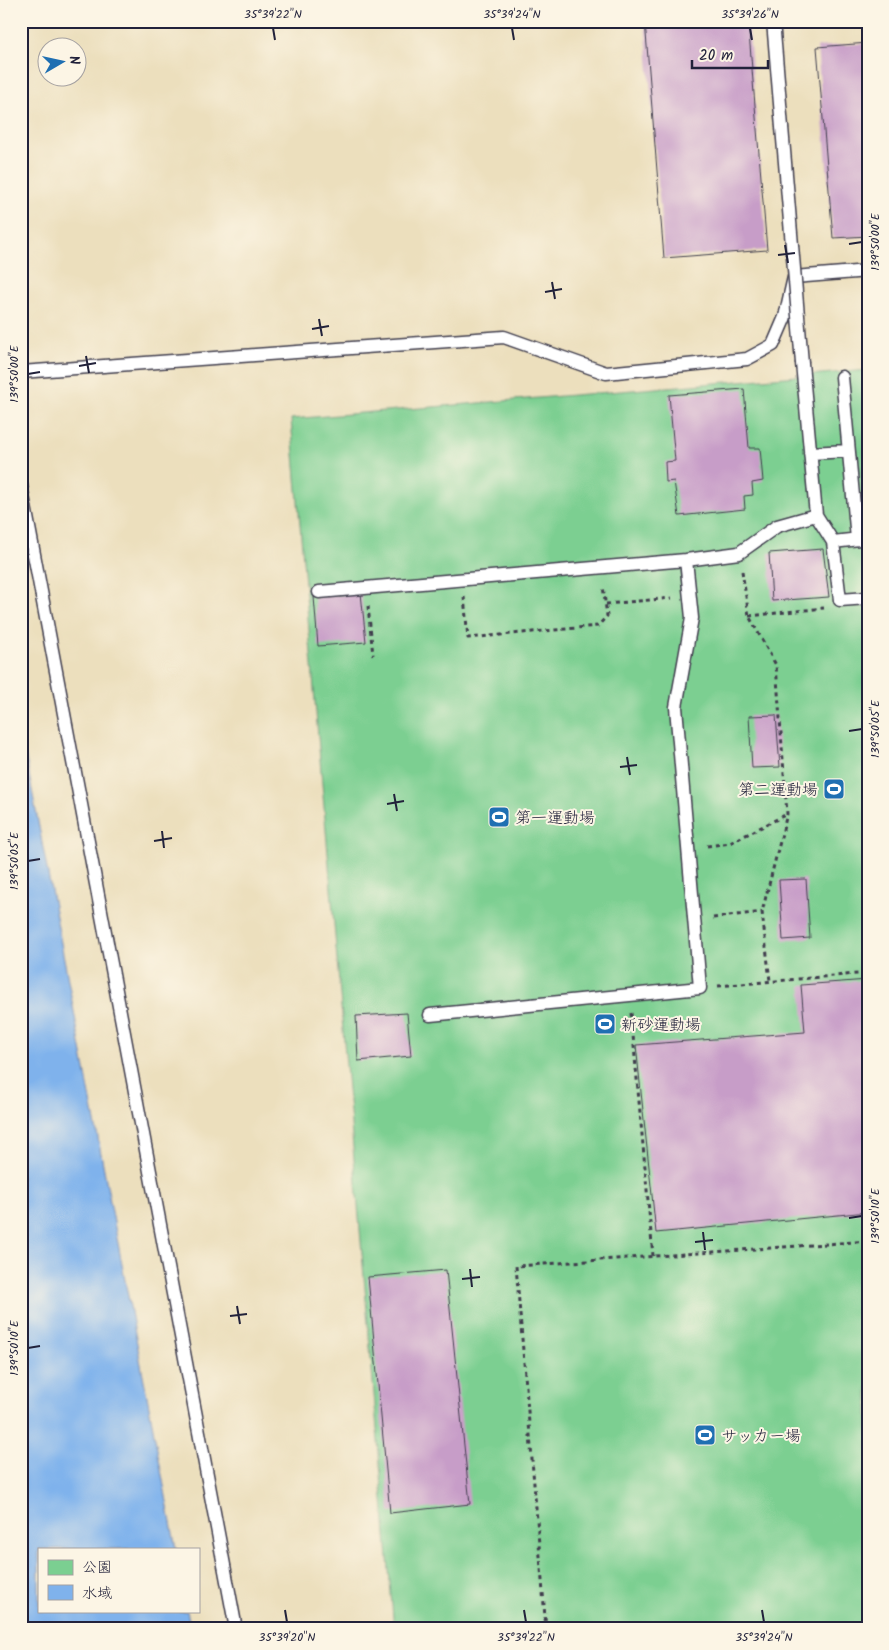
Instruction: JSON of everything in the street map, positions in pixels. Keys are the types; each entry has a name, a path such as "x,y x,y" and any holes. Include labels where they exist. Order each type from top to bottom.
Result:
{"lane":[{"path":"773,21 816,515 834,542 840,600 868,598"},
{"path":"21,372 504,338 606,373 747,359 773,345 786,317 794,277 868,271"},
{"path":"834,542 862,539 848,451 842,377"},
{"path":"810,453 848,451"},
{"path":"21,485 236,1629"},
{"path":"318,592 600,568 739,553 777,526 816,515"},
{"path":"430,1015 700,988 676,706 692,618 686,560"}],"path":[{"path":"739,553 749,616 776,665 787,814 762,912 770,981"},
{"path":"462,580 468,638 598,626 607,616 600,568"},
{"path":"366,588 373,654"},
{"path":"606,604 690,597"},
{"path":"749,616 827,607 840,600"},
{"path":"688,848 730,843 787,814"},
{"path":"694,920 762,912"},
{"path":"700,988 868,972"},
{"path":"629,994 653,1256"},
{"path":"546,1629 516,1266 868,1240"},
{"path":"796,1629 868,1622"}],"green space":[{"name":"新砂運動場","path":"868,370 868,1629 394,1629 291,419"}],"water":[{"path":"21,732 176,1548 38,1548 38,1612 187,1612 191,1629 21,1629"}],"building":[{"path":"645,21 748,21 767,250 664,258"},
{"path":"868,43 868,236 833,238 817,47"},
{"path":"744,389 749,448 760,448 763,481 752,483 753,495 744,496 745,509 679,516 674,481 666,482 665,462 675,461 669,395"},
{"path":"823,549 829,597 772,601 769,553"},
{"path":"361,593 366,642 318,646 314,597"},
{"path":"776,715 780,767 752,768 749,716"},
{"path":"806,879 810,938 783,940 779,880"},
{"path":"868,980 868,1212 656,1233 636,1045 805,1032 801,985"},
{"path":"407,1013 411,1056 358,1061 356,1016"},
{"path":"446,1270 470,1504 390,1513 368,1277"}],"place":[{"name":"第二運動場","path":"834,789"},
{"name":"第一運動場","path":"499,817"},
{"name":"新砂運動場","path":"605,1024"},
{"name":"サッカー場","path":"705,1435"}]}
